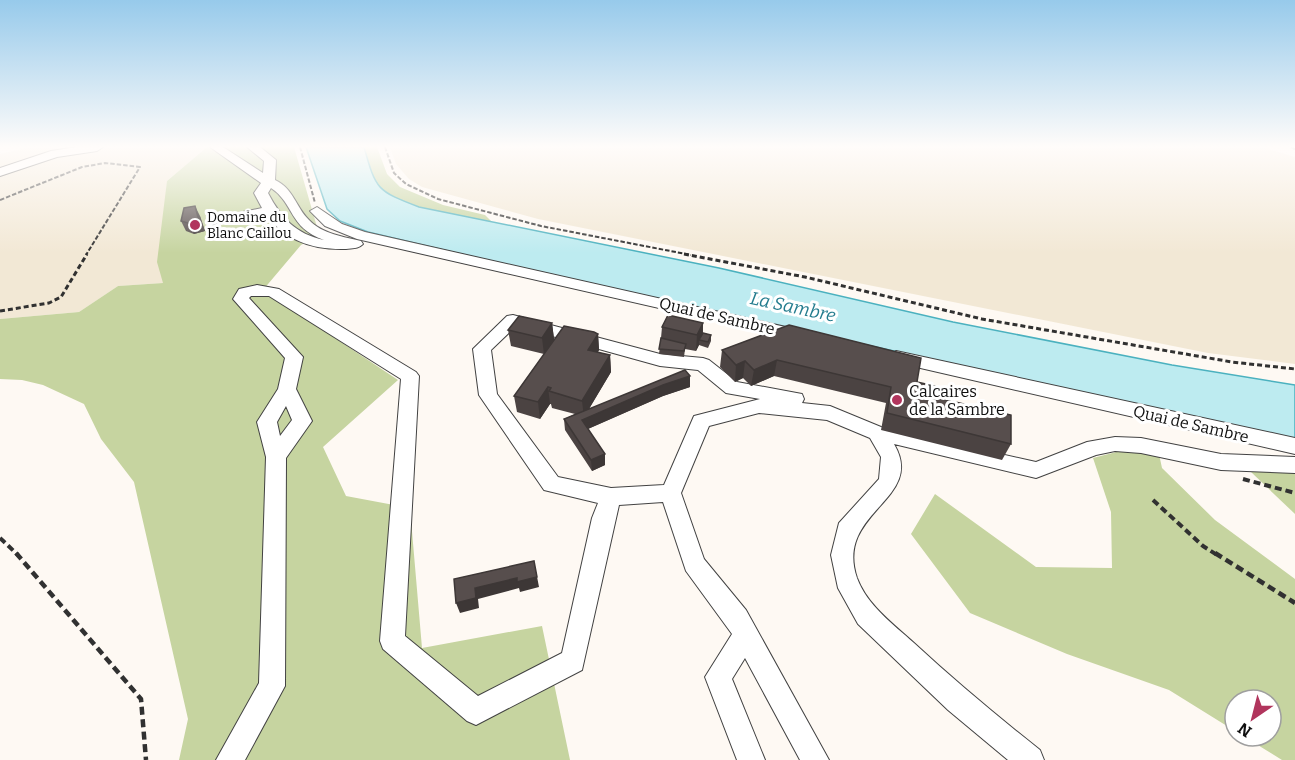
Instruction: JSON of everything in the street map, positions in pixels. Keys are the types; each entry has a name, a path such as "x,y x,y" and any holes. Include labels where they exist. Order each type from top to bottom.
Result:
{"street":[{"path":"268,182 261,193 269,210 294,236 327,246 380,240"},
{"path":"269,182 283,188 302,221 313,230 356,244"},
{"path":"214,222 269,210"},
{"name":"Quai de Sambre","path":"317,211 328,223 340,230 820,340"},
{"path":"230,760 272,686 276,456 267,422 287,390 294,357 241,299 245,292 257,290 273,292 410,376 392,641 476,712 573,661 603,518 611,497"},
{"path":"671,493 611,497 551,484 488,395 482,349 513,320 660,360 703,364 732,388 803,401 877,433 1036,470 1051,466 1072,454 1114,444 1145,447 1221,462 1295,465"},
{"name":"Quai de Sambre","path":"878,353 1295,446"},
{"path":"815,760 742,626 694,564 671,493 702,421 759,406 830,413"},
{"path":"877,433 891,457 889,482 850,523 842,555 846,581 867,616 957,701 1030,760"},
{"path":"742,626 718,677 750,760"}],"path":[{"path":"0,200 44,182"},
{"path":"0,311 49,303 62,297 131,182"},
{"path":"309,182 317,211"},
{"path":"404,182 438,199 542,226 805,277 982,319 1232,362 1295,369"},
{"path":"1221,462 1237,478 1295,493"},
{"path":"1153,500 1203,546 1295,603"},
{"path":"0,538 5,540 141,699 146,760"}],"shaded area":[{"path":"0,182 167,182 163,283 118,286 79,312 0,319"},
{"path":"415,182 1295,182 1295,364 1208,353 538,219 422,187"}],"green space":[{"path":"167,182 304,182 319,234 301,245 263,290 398,380 323,447 346,496 410,508 422,648 542,626 570,760 179,760 188,719 134,482 101,439 84,404 43,385 22,380 0,379 0,319 79,312 118,286 163,283 157,262"},
{"path":"376,182 395,182 400,187 443,205 485,215 493,223 405,204 384,194"},
{"path":"1132,448 1159,454 1162,468 1215,520 1295,579 1295,760 1282,760 1262,748 1283,748 1283,688 1223,688 1223,724 1169,690 1067,654 970,613 911,534 935,494 1036,567 1112,568 1111,512 1093,458"},
{"path":"1251,472 1295,472 1295,514"}],"water":[{"name":"La Sambre","path":"318,182 377,182 394,197 419,207 719,268 953,322 1172,365 1295,385 1295,439 562,278 368,232 340,221 327,209"}],"building":[{"path":"195,206 199,221 188,223 181,221 184,208"},
{"path":"668,315 703,323 697,335 662,327"},
{"path":"519,316 552,323 542,338 508,330"},
{"path":"789,325 921,358 917,382 935,386 934,397 1011,415 1011,444 887,413 891,387 777,360 754,370 745,361 736,365 722,350"},
{"path":"564,326 598,334 588,350 610,355 582,401 549,391 551,388 548,387 538,402 514,396"},
{"path":"703,333 711,335 708,342 699,340"},
{"path":"661,338 686,344 684,351 659,349"},
{"path":"685,370 690,376 663,385 582,420 605,454 591,460 564,419"},
{"path":"534,561 537,577 517,582 517,578 475,588 476,598 456,603 454,579"}],"place":[{"name":"Domaine du Blanc Caillou","path":"195,225"},
{"name":"Calcaires de la Sambre","path":"897,400"}]}
